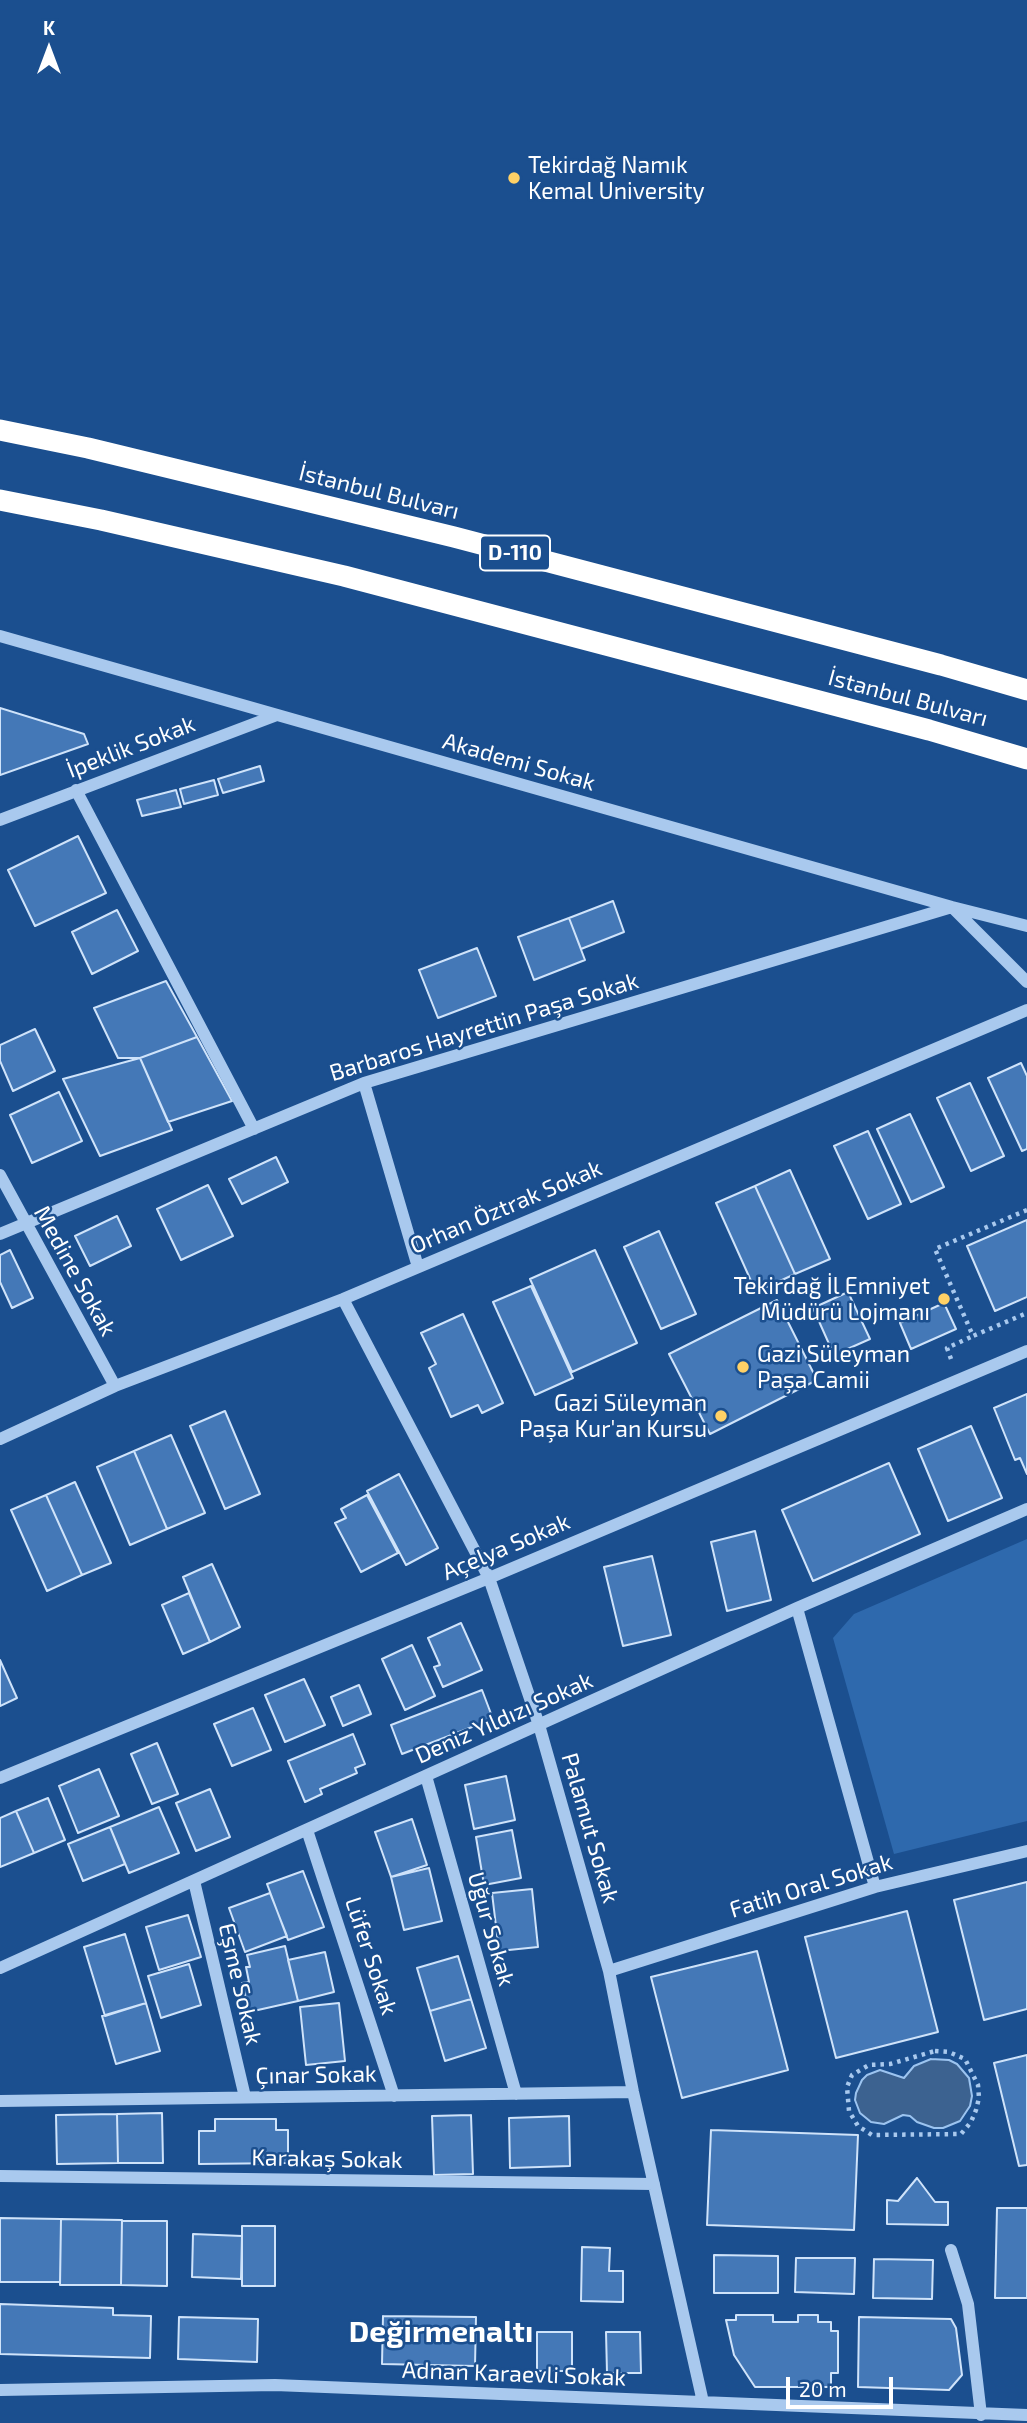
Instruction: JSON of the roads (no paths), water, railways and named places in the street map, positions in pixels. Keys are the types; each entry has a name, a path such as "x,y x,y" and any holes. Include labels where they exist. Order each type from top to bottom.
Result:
{"highway":[{"name":"İstanbul Bulvarı","path":"0,429 467,540 1027,690"},
{"name":"İstanbul Bulvarı","path":"0,500 101,520 344,576 929,730 1027,759"}],"street":[{"name":"Akademi Sokak","path":"0,636 1027,926"},
{"name":"İpeklik Sokak","path":"0,820 278,715"},
{"path":"76,790 254,1129"},
{"path":"952,907 1027,982"},
{"name":"Barbaros Hayrettin Paşa Sokak","path":"0,1234 364,1083 952,907"},
{"name":"Orhan Öztrak Sokak","path":"0,1439 115,1386 343,1299 1027,1010"},
{"path":"364,1083 418,1267"},
{"name":"Medine Sokak","path":"0,1175 115,1386"},
{"name":"Palamut Sokak","path":"343,1299 489,1578 539,1724 608,1971 632,2092 704,2402"},
{"name":"Açelya Sokak","path":"0,1778 489,1578 1027,1351"},
{"name":"Deniz Yıldızı Sokak","path":"0,1968 797,1608 1027,1509"},
{"path":"797,1608 875,1887"},
{"name":"Uğur Sokak","path":"426,1776 516,2094"},
{"name":"Lüfer Sokak","path":"307,1830 394,2095"},
{"name":"Fatih Oral Sokak","path":"608,1971 875,1887 1027,1851"},
{"name":"Eşme Sokak","path":"194,1881 245,2097"},
{"name":"Çınar Sokak","path":"0,2101 632,2092"},
{"name":"Karakaş Sokak","path":"0,2176 654,2184"},
{"path":"951,2250 968,2304 981,2415"},
{"name":"Adnan Karaevli Sokak","path":"0,2390 275,2385 1027,2415"}],"place":[{"name":"Tekirdağ Namık Kemal University","path":"514,178"},
{"name":"Tekirdağ İl Emniyet Müdürü Lojmanı","path":"944,1299"},
{"name":"Gazi Süleyman Paşa Camii","path":"743,1367"},
{"name":"Gazi Süleyman Paşa Kur'an Kursu","path":"721,1416"}],"district":[{"name":"Değirmenaltı","path":"441,2332"}]}
